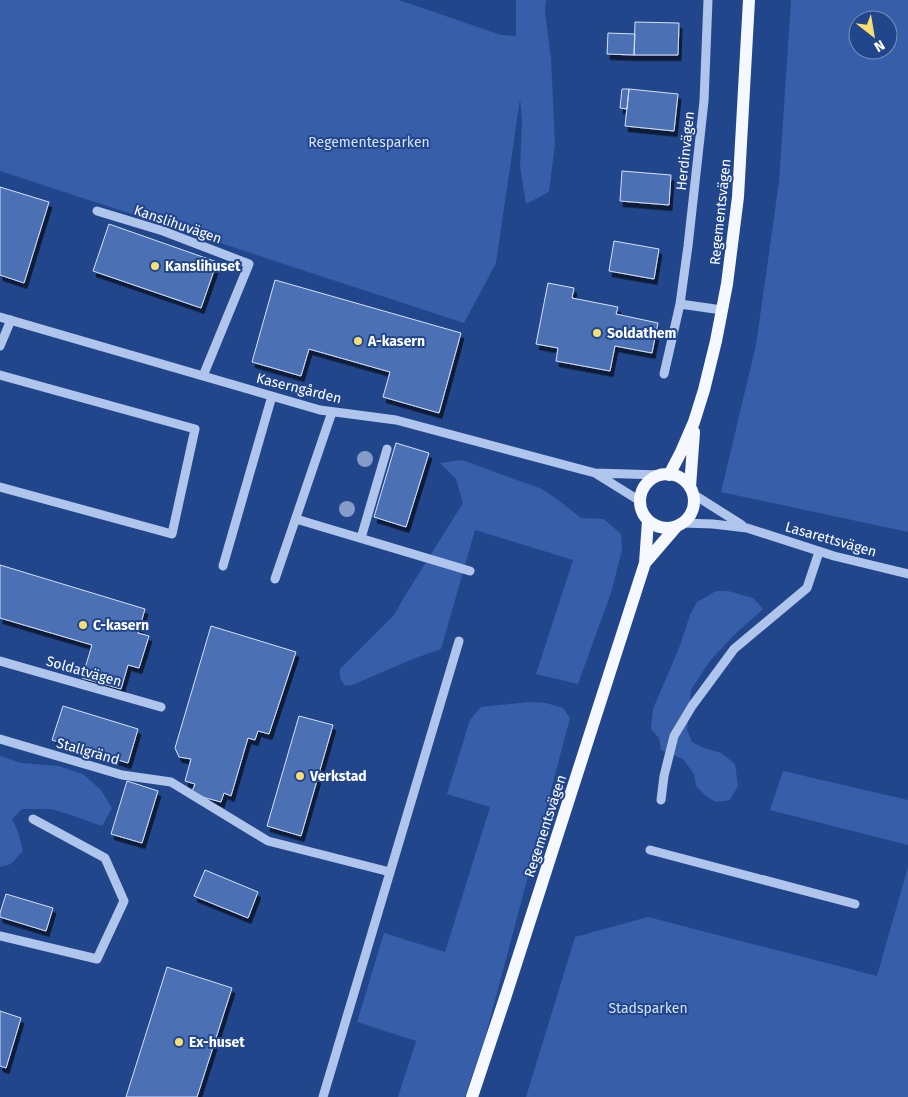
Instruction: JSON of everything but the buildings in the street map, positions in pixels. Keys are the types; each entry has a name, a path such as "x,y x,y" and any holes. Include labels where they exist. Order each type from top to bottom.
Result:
{"main road":[{"name":"Regementsvägen","path":"664,475 681,452 694,422 716,341 727,284 738,197 750,0"},
{"name":"Regementsvägen","path":"691,491 694,422"},
{"path":"664,475 677,476 684,481 691,491 694,502 692,510 689,517 680,525 660,528 648,521 641,508 640,501 643,490 650,481 664,475"},
{"name":"Regementsvägen","path":"472,1097 645,563 648,521"},
{"name":"Regementsvägen","path":"645,563 680,525"}],"street":[{"name":"Herdinvägen","path":"664,374 680,304 688,246 704,101 708,0"},
{"name":"Kanslihuvägen","path":"97,212 163,231 249,264 203,376"},
{"path":"680,304 722,310"},
{"name":"Kaserngården","path":"0,317 320,410 396,420 595,473 664,475"},
{"path":"0,346 11,320"},
{"path":"0,375 195,429 172,534 0,487"},
{"path":"223,566 272,396"},
{"path":"275,579 332,412"},
{"path":"361,538 387,449"},
{"name":"Kaserngården","path":"595,473 640,501"},
{"name":"Lasarettsvägen","path":"691,491 747,528"},
{"path":"296,518 470,571"},
{"name":"Lasarettsvägen","path":"680,525 713,524 747,528 819,552 908,574"},
{"path":"661,800 664,776 674,736 692,706 734,648 807,588 819,552"},
{"path":"323,1097 459,641"},
{"name":"Soldatvägen","path":"0,661 161,707"},
{"name":"Stallgränd","path":"0,739 122,775 171,782 268,841 390,872"},
{"path":"0,936 97,960 124,901 105,858 33,819"},
{"path":"650,850 855,904"}],"green space":[{"name":"Regementesparken","path":"0,0 399,0 501,35 516,36 516,0 546,0 545,11 551,59 555,144 549,192 526,204 520,166 522,121 520,99 496,263 464,323 0,171"},
{"path":"791,0 908,0 908,532 721,492 756,345 779,182"},
{"path":"462,460 542,489 581,518 604,519 621,534 622,550 611,593 578,684 536,674 573,560 475,530 441,649 352,685 345,686 340,678 340,669 394,615 463,503 456,479 440,463"},
{"path":"716,591 728,591 753,598 763,609 732,637 709,662 691,690 687,730 692,742 721,753 735,764 738,786 730,800 716,802 706,796 696,786 694,774 683,759 661,750 659,738 651,729 653,709 679,648 690,615 697,602"},
{"path":"528,702 546,703 563,708 570,718 485,1038 465,1097 398,1097 416,1041 357,1022 384,933 445,952 490,807 447,794 470,720 481,707"},
{"path":"0,756 21,763 58,766 83,774 101,790 112,808 102,826 51,809 22,809 12,819 23,851 11,864 0,867"},
{"path":"783,771 908,800 908,845 770,810"},
{"name":"Stadsparken","path":"908,867 908,1097 526,1097 575,937 648,917 877,976"}],"place":[{"name":"Kanslihuset","path":"155,266"},
{"name":"Soldathem","path":"597,333"},
{"name":"A-kasern","path":"358,341"},
{"name":"C-kasern","path":"83,625"},
{"name":"Verkstad","path":"300,776"},
{"name":"Ex-huset","path":"179,1042"}]}
